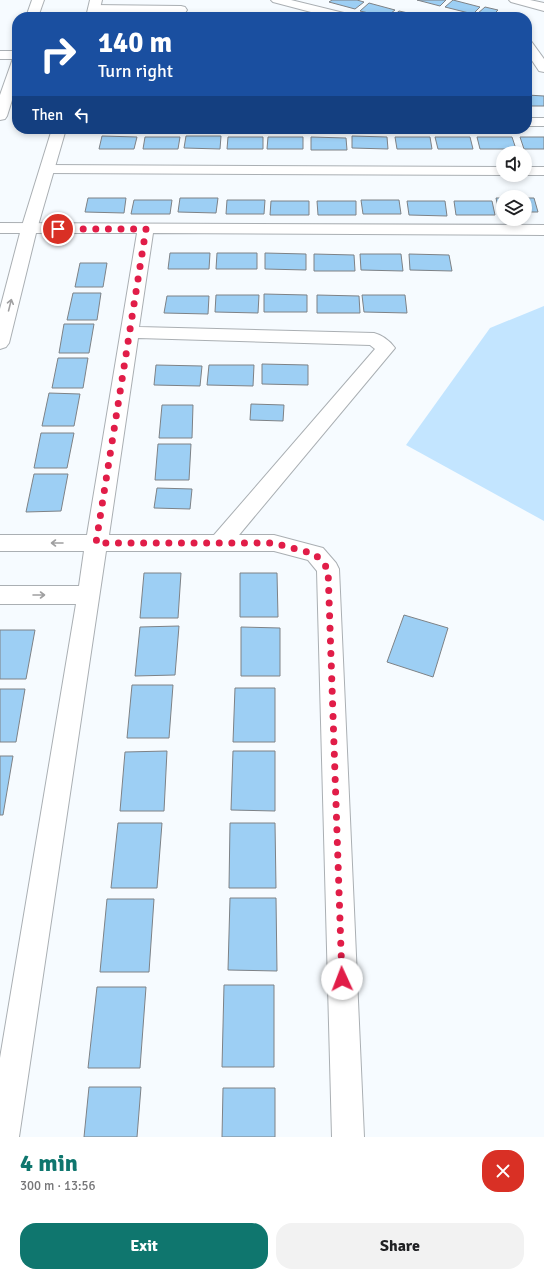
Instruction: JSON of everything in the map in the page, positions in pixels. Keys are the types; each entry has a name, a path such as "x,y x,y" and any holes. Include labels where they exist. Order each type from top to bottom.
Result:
{"street":[{"path":"34,12 38,0"},
{"path":"277,0 324,12"},
{"path":"515,0 534,8"},
{"path":"94,9 181,9"},
{"path":"532,54 544,68"},
{"path":"0,55 12,55"},
{"path":"0,116 12,79"},
{"path":"532,122 544,122"},
{"path":"0,342 29,229 58,134"},
{"path":"47,169 496,171"},
{"path":"532,171 544,171"},
{"path":"0,228 544,230"},
{"path":"3,1137 146,229"},
{"path":"130,332 374,339 386,348 219,543"},
{"path":"0,543 274,543 315,554 328,569 348,1137"},
{"path":"0,595 88,595"}],"shaded area":[{"path":"544,306 544,521 406,445 490,328"}],"building":[{"path":"332,0 357,0 364,2 355,9 329,2"},
{"path":"417,0 446,0 440,6"},
{"path":"453,0 480,7 475,12 465,12 445,7"},
{"path":"369,3 395,10 392,12 360,11"},
{"path":"485,7 498,10 496,12 479,12"},
{"path":"532,95 544,96 544,106 532,106"},
{"path":"102,136 137,137 134,149 99,149"},
{"path":"186,136 221,136 220,149 184,148"},
{"path":"352,136 387,137 388,149 352,148"},
{"path":"145,137 180,137 178,149 143,149"},
{"path":"228,137 263,137 263,149 227,149"},
{"path":"268,137 303,137 303,149 267,149"},
{"path":"311,137 346,138 347,150 311,150"},
{"path":"395,137 430,137 432,149 397,149"},
{"path":"435,137 470,137 473,149 438,149"},
{"path":"477,137 512,137 515,146 496,146 496,149 480,149"},
{"path":"520,137 544,137 544,149 532,149 532,146 523,146"},
{"path":"88,198 126,198 124,213 85,212"},
{"path":"180,198 218,198 216,213 178,212"},
{"path":"532,198 534,198 538,212 532,212"},
{"path":"134,200 172,200 170,214 131,214"},
{"path":"227,200 265,200 264,214 226,214"},
{"path":"361,200 399,200 401,214 363,214"},
{"path":"271,201 309,201 309,215 270,215"},
{"path":"317,201 356,201 356,215 318,215"},
{"path":"407,201 445,201 447,216 409,215"},
{"path":"454,201 492,201 495,215 456,215"},
{"path":"170,253 210,253 209,269 168,269"},
{"path":"217,253 257,253 257,269 216,269"},
{"path":"265,253 306,254 306,270 265,269"},
{"path":"314,254 354,255 355,271 314,271"},
{"path":"360,254 401,254 403,271 361,270"},
{"path":"409,254 449,255 452,271 410,270"},
{"path":"80,263 107,263 103,287 75,287"},
{"path":"73,293 101,293 97,320 67,320"},
{"path":"264,294 307,295 307,312 264,312"},
{"path":"216,295 259,295 258,313 215,312"},
{"path":"317,295 359,296 360,313 317,313"},
{"path":"362,295 405,295 407,313 364,312"},
{"path":"167,296 209,296 208,314 164,313"},
{"path":"64,324 94,324 89,353 59,353"},
{"path":"58,358 88,358 83,388 52,388"},
{"path":"262,364 308,365 308,385 262,384"},
{"path":"156,365 202,366 200,386 154,385"},
{"path":"209,365 254,365 253,386 207,385"},
{"path":"49,393 80,394 74,426 42,426"},
{"path":"251,404 284,405 283,421 250,420"},
{"path":"162,405 193,405 192,438 159,438"},
{"path":"41,433 74,433 67,468 34,468"},
{"path":"158,444 191,444 189,480 155,480"},
{"path":"34,474 68,474 61,511 26,512"},
{"path":"157,488 192,489 190,509 154,508"},
{"path":"144,573 181,573 178,618 140,618"},
{"path":"240,573 277,573 278,617 240,617"},
{"path":"404,615 448,628 433,677 387,662"},
{"path":"179,626 175,675 135,676 140,627"},
{"path":"241,627 280,628 280,676 241,676"},
{"path":"0,630 35,630 26,679 0,679"},
{"path":"132,685 173,685 169,738 127,738"},
{"path":"235,688 275,688 275,742 233,742"},
{"path":"0,689 25,689 16,742 0,742"},
{"path":"167,751 164,811 120,811 125,752"},
{"path":"233,751 275,751 275,811 231,810"},
{"path":"0,756 13,756 3,815 0,815"},
{"path":"118,823 162,823 157,888 111,888"},
{"path":"230,823 275,823 276,888 229,888"},
{"path":"230,898 276,898 277,971 228,970"},
{"path":"107,899 154,899 149,972 100,972"},
{"path":"224,985 274,985 274,1067 222,1067"},
{"path":"97,987 146,987 140,1068 88,1068"},
{"path":"89,1087 141,1087 137,1137 84,1137"},
{"path":"223,1088 275,1088 275,1137 222,1137"}],"route":[{"path":"58,229 146,229 96,543 274,543 315,554 328,569 342,979"}]}
